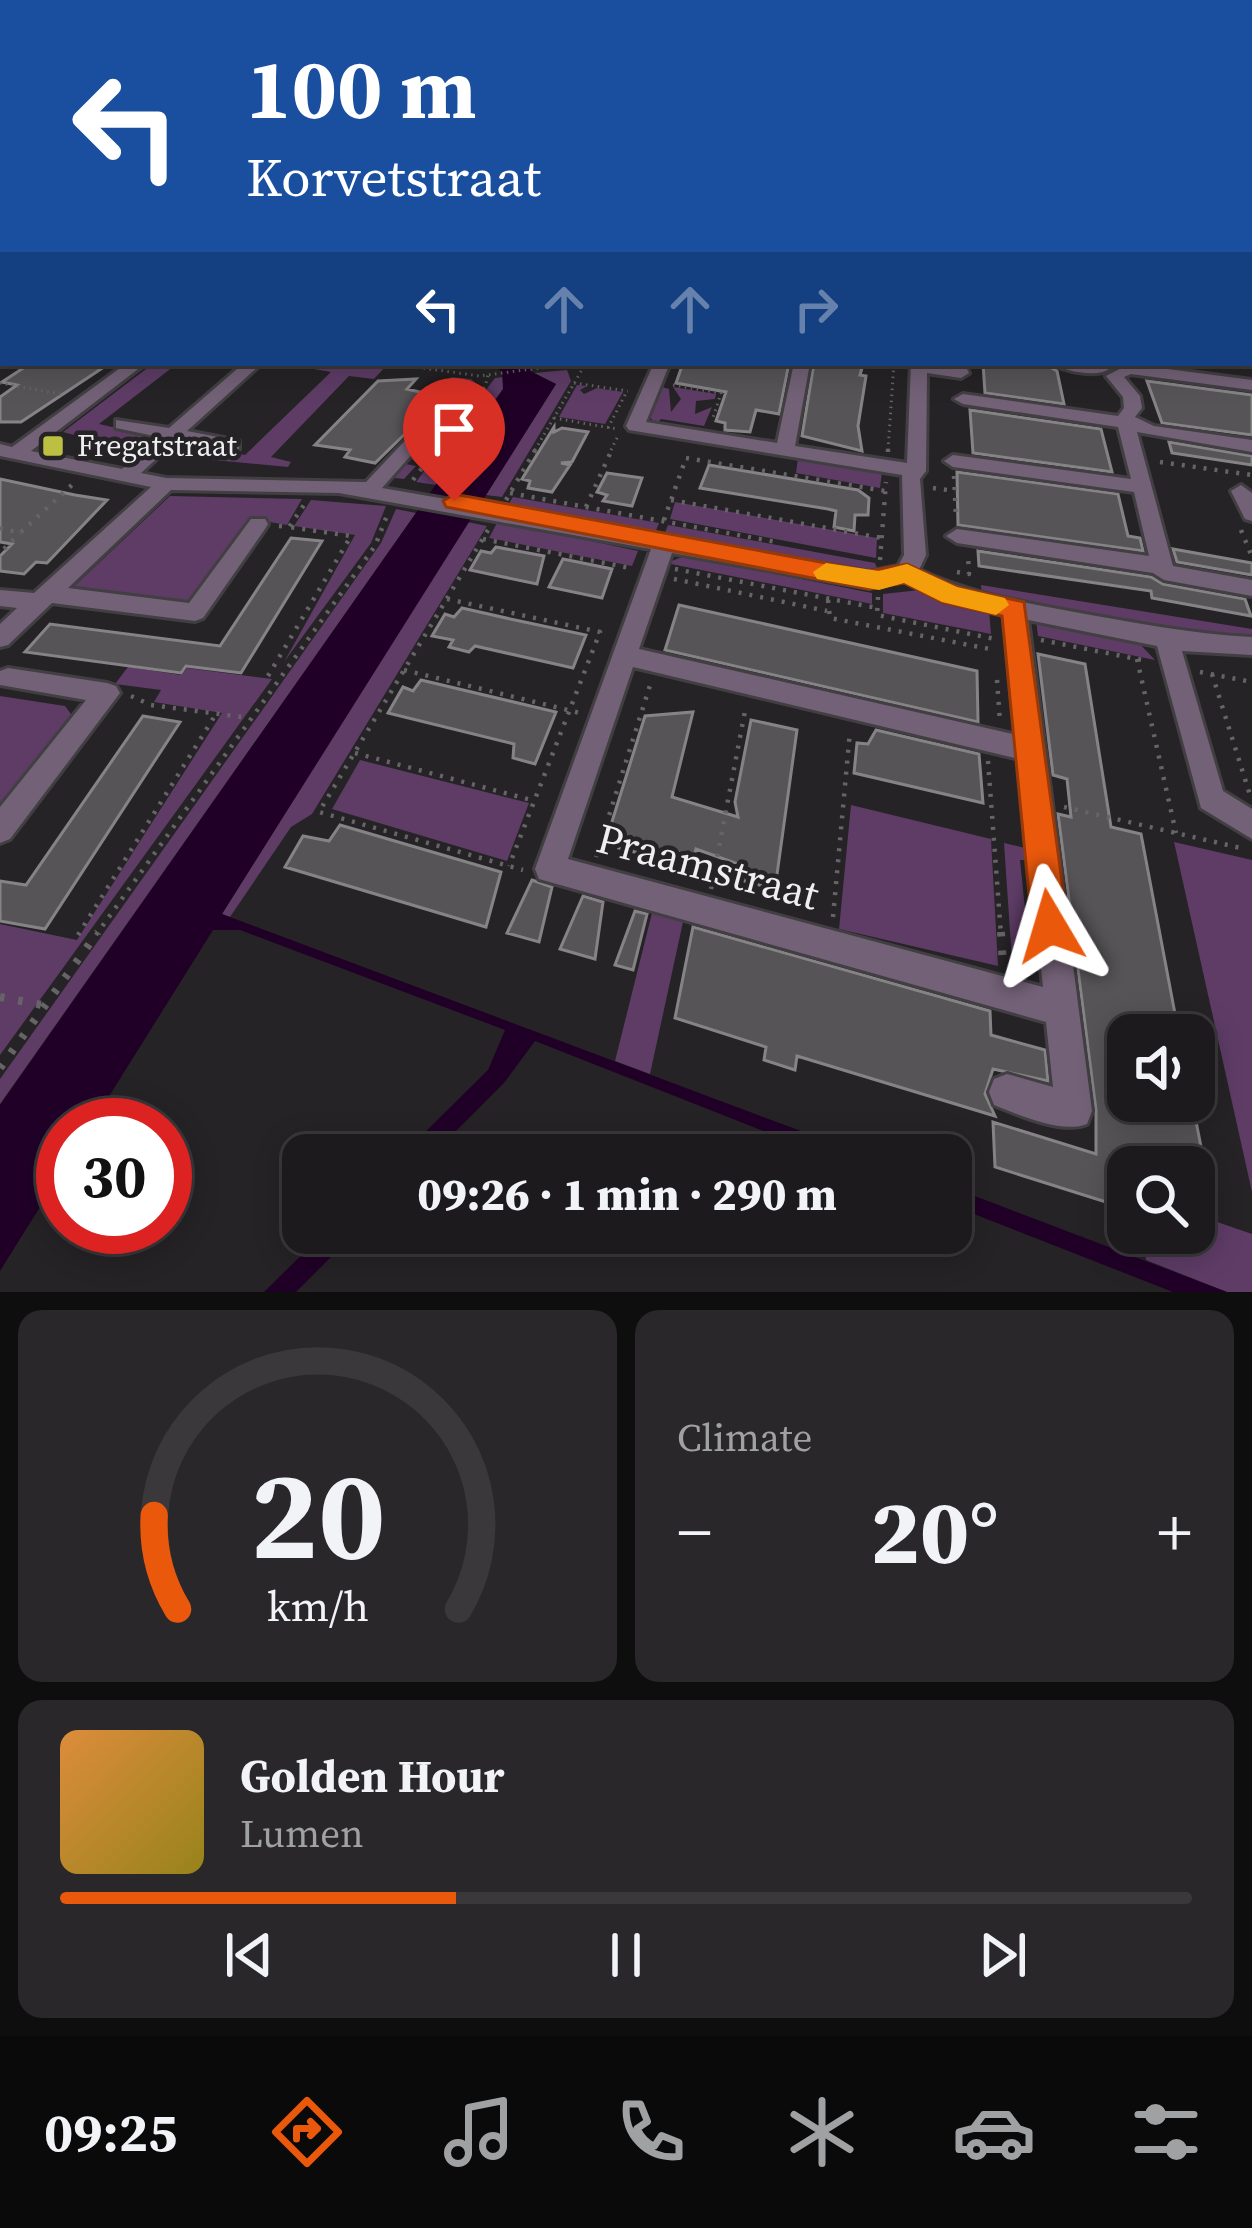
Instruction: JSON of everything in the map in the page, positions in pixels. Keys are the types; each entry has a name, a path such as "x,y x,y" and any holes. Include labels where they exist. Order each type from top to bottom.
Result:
{"street":[{"path":"8,452 134,366"},
{"path":"125,476 251,366"},
{"path":"661,366 635,426 916,471"},
{"path":"785,450 801,366"},
{"path":"907,573 915,555 915,502 921,493 916,471 919,366"},
{"path":"924,366 962,373"},
{"path":"1107,369 1252,385"},
{"path":"1107,369 1131,396 1133,408 1124,421 1164,572 1252,588"},
{"path":"963,399 1124,421 1150,430 1252,446"},
{"path":"122,424 232,445"},
{"path":"369,490 420,435"},
{"path":"8,452 166,484 317,485 497,505 664,550 879,580 907,573 1011,632 1171,653 1252,646"},
{"path":"953,468 1140,487"},
{"path":"1247,483 1247,522"},
{"path":"0,638 166,484"},
{"path":"0,598 195,612 258,524"},
{"path":"962,532 1162,566"},
{"name":"Praamstraat","path":"664,550 612,641 550,869 1060,1010"},
{"path":"1006,1092 1074,1112 1035,800 1006,745 1011,632"},
{"path":"612,641 657,663 1006,745"},
{"path":"1171,653 1211,799 1252,825"},
{"path":"0,829 107,693 8,678"}],"path":[{"path":"413,366 488,375 571,366 575,382"},
{"path":"426,366 488,375"},
{"path":"550,869 541,875 319,812 483,539 497,505 584,366"},
{"path":"893,366 878,615 1011,632 1137,659 1171,653 1212,674 1252,682"},
{"path":"0,1068 412,496 485,387 488,375"},
{"path":"575,382 721,393 706,437"},
{"path":"575,382 627,391 608,428"},
{"path":"0,383 89,400"},
{"path":"554,418 621,430 586,507"},
{"path":"827,610 671,578 664,550 671,500 686,458 885,491"},
{"path":"1160,462 1247,483"},
{"path":"953,468 962,532"},
{"path":"4,549 91,469"},
{"path":"289,527 317,485"},
{"path":"671,500 882,538"},
{"path":"497,505 586,507 664,550 828,599 878,608"},
{"path":"1247,522 1252,557"},
{"path":"258,524 351,536 268,676"},
{"path":"0,528 20,532"},
{"path":"483,539 634,569 664,550 794,545"},
{"path":"447,598 612,641 570,710 509,866"},
{"path":"828,599 830,617 995,650 1011,632"},
{"path":"1137,659 1176,833"},
{"path":"589,880 657,663"},
{"path":"404,670 570,710"},
{"path":"997,674 1006,745 1005,994"},
{"path":"1212,674 1252,801"},
{"path":"706,912 750,685"},
{"path":"107,693 251,718"},
{"path":"830,946 852,709"},
{"path":"77,935 216,713"},
{"path":"355,753 535,801"},
{"path":"1035,800 1252,851"},
{"path":"0,997 45,1006"}],"shaded area":[{"path":"150,366 174,366 99,424 151,436 133,451 63,432"},
{"path":"296,366 385,367 374,379 349,376 271,457 291,462 288,467 160,455 176,441 245,455 331,372"},
{"path":"491,366 530,366 530,371 556,384 222,914 809,1134 771,1134 535,1041 504,1083 453,1134 423,1134 488,1070 505,1030 240,930 213,930 108,1098 36,1098 36,1213 0,1271 0,1105 503,389 502,371"},
{"path":"567,370 571,381 502,497 486,495 556,384 534,373"},
{"path":"451,377 471,379 481,388 442,437 433,434 464,395 439,393"},
{"path":"503,377 503,389 436,485 416,482 495,378"},
{"path":"577,385 587,386 580,390 584,394 597,388 623,392 605,424 559,417"},
{"path":"659,386 669,389 671,412 681,399 673,387 716,394 715,399 696,401 695,414 712,407 704,426 661,419 655,425 648,413"},
{"path":"798,458 882,472 880,488 796,473"},
{"path":"408,460 406,464 416,466 404,479 386,477 400,465"},
{"path":"170,496 302,499 287,525 252,519 184,605 69,591"},
{"path":"513,497 659,523 655,533 508,505"},
{"path":"311,500 386,506 371,543 284,662 355,535 294,526"},
{"path":"675,502 877,538 876,558 670,519"},
{"path":"396,509 416,513 0,1104 0,1079 381,543"},
{"path":"498,521 638,551 632,566 489,538"},
{"path":"467,522 487,526 312,814 291,827 230,917 222,914"},
{"path":"668,525 875,563 877,568 859,571 664,535"},
{"path":"685,556 872,593 872,604 666,563"},
{"path":"981,585 1252,629 1252,634 1205,634 982,595"},
{"path":"920,590 989,610 991,634 883,613 883,594"},
{"path":"1036,620 1138,642 1155,660 1038,636"},
{"path":"128,667 181,675 187,668 272,679 0,1055 0,924 77,940 222,713 154,702 161,690 115,684"},
{"path":"0,696 65,706 74,718 0,810"},
{"path":"360,760 529,803 507,861 332,809"},
{"path":"851,805 991,839 998,966 839,929"},
{"path":"1174,842 1252,860 1252,1192 1215,1014"},
{"path":"1004,843 1025,848 1026,860 1020,860 1026,919 1031,921 1030,967 1013,975"},
{"path":"652,913 683,922 650,1074 615,1061"},
{"path":"972,1195 1107,1246 1107,1254 1127,1254 1227,1292 1173,1292 972,1213"},
{"path":"1215,1221 1252,1234 1252,1292 1227,1292 1146,1260 1145,1254 1215,1254"},
{"path":"303,1254 334,1254 296,1292 264,1292"}],"building":[{"path":"26,366 105,366 21,422 0,422 0,397 17,385 2,382"},
{"path":"682,366 788,366 779,414 756,410 750,432 725,430 725,423 716,421 726,392 676,383"},
{"path":"814,366 862,368 860,375 866,376 858,426 862,451 802,436"},
{"path":"983,366 1048,366 1057,371 1064,404 985,393"},
{"path":"416,379 407,389 446,398 424,425 411,428 375,463 345,457 350,450 315,445 378,381"},
{"path":"1147,381 1252,395 1252,435 1162,423"},
{"path":"970,410 1101,429 1112,472 973,453"},
{"path":"554,427 554,432 562,428 588,432 572,462 561,463 570,465 552,492 528,488 530,481 522,479"},
{"path":"1169,442 1252,456 1252,465 1172,453"},
{"path":"709,465 858,490 869,498 868,515 855,515 854,531 834,527 836,511 700,488"},
{"path":"957,472 1118,494 1128,536 1140,538 1143,551 958,525"},
{"path":"607,473 642,478 632,506 603,501 607,495 597,492"},
{"path":"0,479 107,500 47,563 36,562 24,574 0,571 0,556 12,544 0,542"},
{"path":"291,538 322,541 241,673 186,666 181,673 25,652 50,624 220,646"},
{"path":"496,547 544,556 537,584 470,570 481,551 491,553"},
{"path":"1173,549 1252,563 1252,575 1177,562"},
{"path":"978,551 1151,577 1163,584 1245,599 1251,616 1152,598 1151,591 979,566"},
{"path":"563,559 612,569 602,598 549,587"},
{"path":"679,605 977,671 978,722 665,650"},
{"path":"462,608 586,635 573,668 475,646 469,652 449,647 453,640 432,636 445,614 454,617"},
{"path":"1038,654 1085,664 1111,827 1141,834 1175,1014 1107,1014 1107,1122 1196,1122 1201,1146 1107,1146 1107,1202 995,1167 993,1122 1096,1154 1096,1110 1058,814 1071,817 1067,779 1053,775"},
{"path":"421,680 556,712 535,764 513,758 514,744 388,713 403,687 413,691"},
{"path":"693,712 672,797 738,817 735,802 751,720 797,730 775,889 736,879 738,864 696,849 694,857 663,848 657,858 619,848 626,836 610,828 645,716"},
{"path":"143,716 180,722 45,929 0,921 0,881 26,885"},
{"path":"876,730 979,754 983,803 854,773 857,743 868,744"},
{"path":"340,825 501,872 486,927 285,867 303,836 329,841"},
{"path":"532,880 552,887 539,942 507,933"},
{"path":"583,896 603,902 595,959 560,949"},
{"path":"635,911 647,914 633,970 615,965"},
{"path":"693,927 990,1011 991,1035 1045,1050 1048,1081 993,1069 985,1094 995,1116 797,1056 795,1070 764,1060 766,1047 675,1018"}],"slow traffic":[{"path":"826,572 869,580 890,580 907,573 951,595 996,605"}],"place":[{"name":"Fregatstraat","path":"53,446"}],"route":[{"path":"454,501 869,580 890,580 907,573 951,595 1015,609 1050,926"}]}
